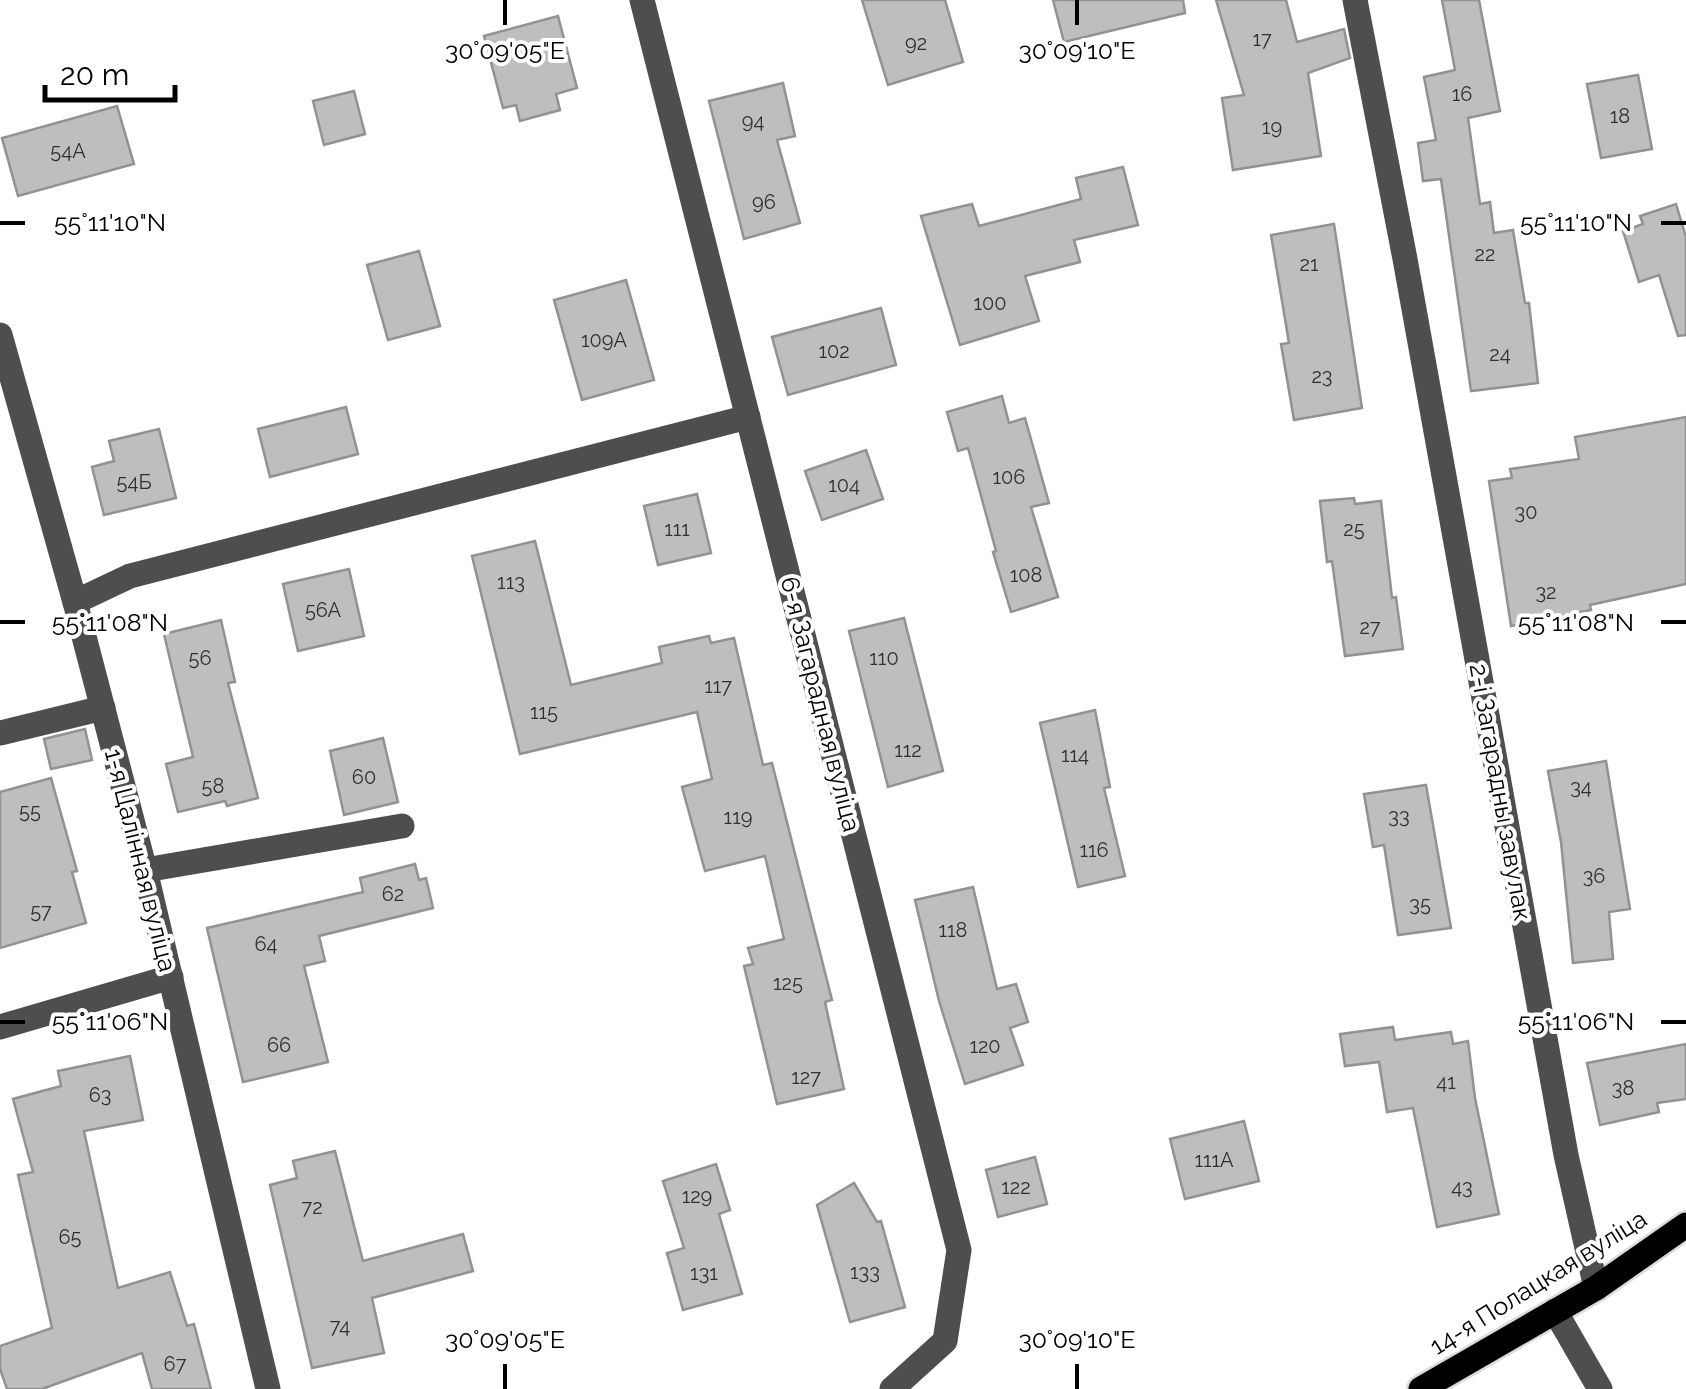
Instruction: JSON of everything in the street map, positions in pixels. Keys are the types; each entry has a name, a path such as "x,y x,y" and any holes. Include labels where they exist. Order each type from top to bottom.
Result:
{"main road":[{"name":"14-я Полацкая вуліца","path":"1422,1389 1596,1288 1686,1225"}],"street":[{"name":"6-я Загарадная вуліца","path":"642,0 959,1250 945,1341 892,1389"},
{"name":"2-і Загарадны завулак","path":"1354,0 1405,259 1566,1156 1596,1288"},
{"name":"1-я Цалінная вуліца","path":"0,335 12,423 75,602 145,870 268,1389"},
{"path":"75,602 130,576 748,417"},
{"path":"0,733 103,708"},
{"path":"145,870 402,826"},
{"path":"0,1027 171,977"},
{"path":"1555,1311 1600,1389"}],"building":[{"path":"862,0 945,0 963,62 888,85"},
{"path":"1053,0 1183,0 1185,13 1064,42"},
{"path":"1216,0 1286,0 1297,42 1344,29 1350,58 1308,73 1321,156 1233,170 1222,98 1244,95"},
{"path":"1442,0 1479,0 1500,111 1468,118 1480,204 1490,202 1494,233 1513,230 1525,303 1529,303 1538,383 1471,391 1441,179 1423,181 1418,143 1436,140 1424,77 1455,70"},
{"path":"558,16 577,88 556,94 560,110 520,121 516,105 503,108 484,36"},
{"path":"1638,75 1652,149 1601,158 1587,84"},
{"path":"783,83 795,136 777,140 800,223 744,239 709,101"},
{"path":"354,91 365,134 324,145 313,101"},
{"path":"117,106 134,164 18,196 2,138"},
{"path":"1123,167 1138,225 1074,240 1080,262 1025,276 1039,321 960,345 921,216 972,204 979,226 1081,199 1076,178"},
{"path":"1676,204 1686,237 1686,335 1678,336 1659,275 1639,282 1623,231 1643,224 1640,216"},
{"path":"1334,224 1362,408 1294,420 1281,344 1289,343 1271,235"},
{"path":"419,251 440,326 388,340 367,265"},
{"path":"626,280 654,380 582,400 554,300"},
{"path":"881,308 896,365 788,395 772,337"},
{"path":"1002,396 1009,423 1025,418 1049,503 1031,507 1058,597 1011,612 968,448 958,451 947,412"},
{"path":"346,407 358,454 270,477 258,429"},
{"path":"1686,417 1686,584 1590,605 1591,610 1511,626 1489,481 1512,478 1510,469 1579,459 1575,437"},
{"path":"159,429 176,498 104,515 92,467 114,461 109,441"},
{"path":"866,450 883,499 822,520 805,471"},
{"path":"697,494 711,553 658,565 644,506"},
{"path":"1354,498 1355,504 1381,501 1392,598 1396,597 1403,649 1345,656 1320,501"},
{"path":"535,541 571,685 662,663 659,647 709,636 711,643 734,638 763,765 772,763 832,1000 825,1002 844,1089 777,1104 744,966 753,964 748,948 784,939 765,856 705,871 682,787 712,779 697,712 520,754 472,556"},
{"path":"349,569 364,636 298,651 283,584"},
{"path":"904,618 943,771 888,787 849,631"},
{"path":"221,620 235,682 228,683 258,798 178,812 166,764 193,757 164,634"},
{"path":"1095,710 1110,787 1104,788 1125,876 1078,887 1040,723"},
{"path":"85,729 92,760 51,769 44,739"},
{"path":"383,738 398,802 344,815 330,751"},
{"path":"1606,761 1630,909 1609,912 1613,959 1573,963 1561,842 1548,771"},
{"path":"51,778 77,871 72,872 86,923 0,948 0,792"},
{"path":"1426,785 1451,928 1398,935 1384,845 1373,847 1364,794"},
{"path":"415,864 419,880 426,878 433,908 319,936 325,961 304,966 328,1062 243,1082 207,928 363,892 360,878"},
{"path":"973,887 997,989 1016,984 1028,1022 1010,1028 1023,1065 965,1084 939,1001 915,900"},
{"path":"1393,1027 1395,1040 1451,1032 1453,1044 1468,1041 1475,1098 1499,1214 1437,1227 1413,1108 1387,1112 1379,1062 1345,1066 1340,1034"},
{"path":"1686,1044 1686,1099 1657,1103 1659,1112 1600,1125 1587,1063"},
{"path":"130,1056 143,1120 84,1131 118,1288 170,1272 187,1326 194,1324 211,1389 152,1389 142,1353 42,1389 7,1389 0,1369 0,1346 52,1328 18,1175 33,1172 13,1099 61,1086 58,1071"},
{"path":"1244,1121 1259,1181 1185,1199 1170,1139"},
{"path":"335,1151 363,1261 463,1234 473,1271 372,1298 384,1353 312,1368 270,1185 297,1178 293,1161"},
{"path":"1035,1157 1047,1204 998,1217 986,1170"},
{"path":"716,1164 730,1210 719,1214 742,1294 683,1310 667,1253 684,1248 663,1181"},
{"path":"854,1183 877,1222 881,1221 905,1307 850,1322 817,1205"}]}
